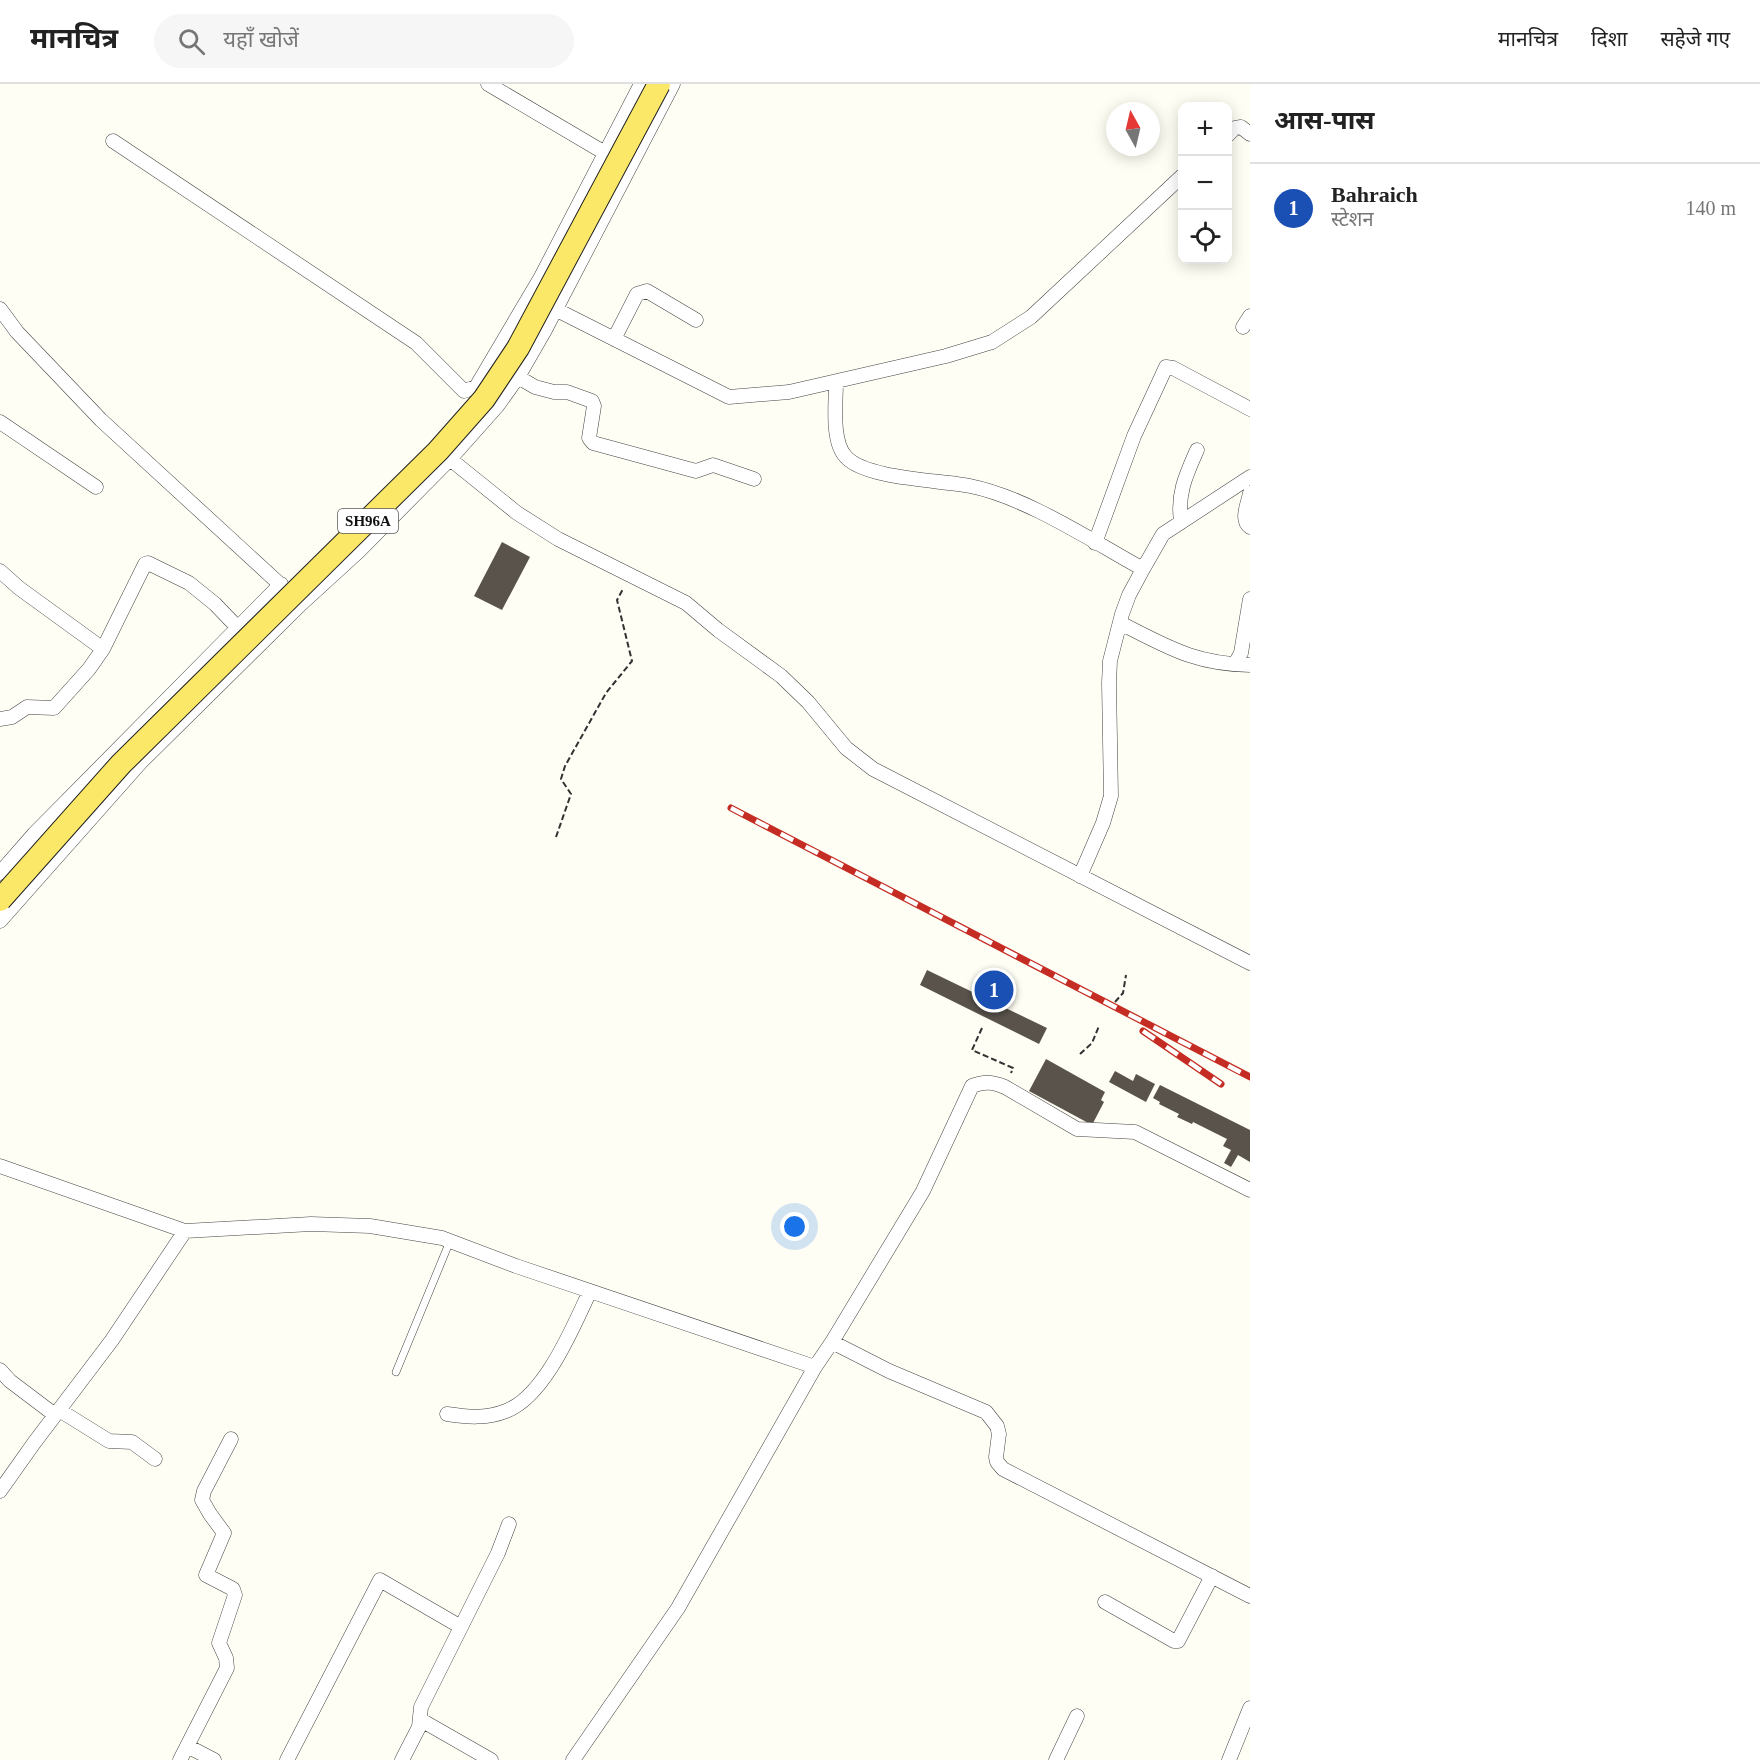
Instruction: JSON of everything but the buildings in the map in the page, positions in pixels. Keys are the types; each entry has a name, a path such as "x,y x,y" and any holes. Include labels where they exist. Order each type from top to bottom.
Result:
{"main road":[{"name":"SH96A","path":"0,900 121,764 438,451 484,399 518,348 659,84"}],"street":[{"path":"488,84 605,153"},
{"path":"113,141 416,343 464,391 476,387 541,277 640,84"},
{"path":"0,921 140,763 301,604 351,559 450,459 498,405 518,377 673,84"},
{"path":"1232,131 1242,127 1250,134"},
{"path":"555,309 729,397 789,392 946,356 992,342 1031,317 1178,180"},
{"path":"614,339 637,294 642,291 647,291 696,320"},
{"path":"1,311 17,333 101,420 301,604"},
{"path":"1095,543 1134,436 1166,367 1173,368 1250,409"},
{"path":"518,377 535,387 554,392 567,392 592,401 594,406 589,438 593,443 696,471 714,465 754,479"},
{"path":"836,382 837,438 846,458 857,466 882,473 971,486 1010,498 1143,569"},
{"path":"0,422 96,487"},
{"path":"1181,521 1179,509 1182,484 1197,450"},
{"path":"450,459 525,519 558,539 686,603 718,630 781,676 808,702 858,759 940,804 1250,963"},
{"path":"1080,876 1103,823 1111,796 1110,661 1129,595 1163,534 1250,478"},
{"path":"1250,493 1244,520 1250,527"},
{"path":"0,719 12,717 27,707 54,708 89,669 103,649 145,564 148,563 189,583 215,604 238,628"},
{"path":"0,571 19,588 103,649"},
{"path":"0,873 34,834 281,584"},
{"path":"1235,664 1240,653 1250,599"},
{"path":"1120,623 1180,653 1201,660 1250,664"},
{"path":"573,1760 678,1608 815,1367 923,1191 972,1086 992,1082 1005,1087 1077,1129 1135,1132 1250,1190"},
{"path":"0,1166 185,1231 311,1224 358,1226 422,1234 450,1241 815,1367"},
{"path":"0,1491 112,1340 185,1231"},
{"path":"447,1414 472,1418 494,1415 509,1410 524,1399 539,1384 553,1363 590,1291"},
{"path":"832,1342 889,1371 986,1412 998,1426 996,1457 1003,1469 1250,1596"},
{"path":"0,1370 10,1381 57,1413 110,1441 132,1442 155,1459"},
{"path":"180,1760 227,1664 219,1643 235,1595 233,1589 206,1575 224,1533 202,1500 204,1491 231,1439"},
{"path":"402,1760 421,1720 421,1707 498,1553 509,1524"},
{"path":"1105,1602 1174,1641 1180,1641 1212,1576"},
{"path":"287,1760 380,1580 461,1627"},
{"path":"1229,1760 1250,1708"},
{"path":"1056,1760 1077,1716"},
{"path":"421,1720 491,1760"},
{"path":"188,1746 214,1760"}],"lane":[{"path":"396,1372 450,1241"}],"path":[{"path":"556,837 571,794 561,779 565,766 606,693 632,661 617,600 632,575"},
{"path":"1115,1002 1123,993 1126,975"},
{"path":"1080,1054 1092,1043 1099,1026"},
{"path":"982,1028 972,1050 1013,1068 1005,1087"}],"railway":[{"path":"731,808 1250,1077"},
{"path":"1143,1031 1221,1084"}],"place":[{"name":"Bahraich","path":"994,990"}]}
